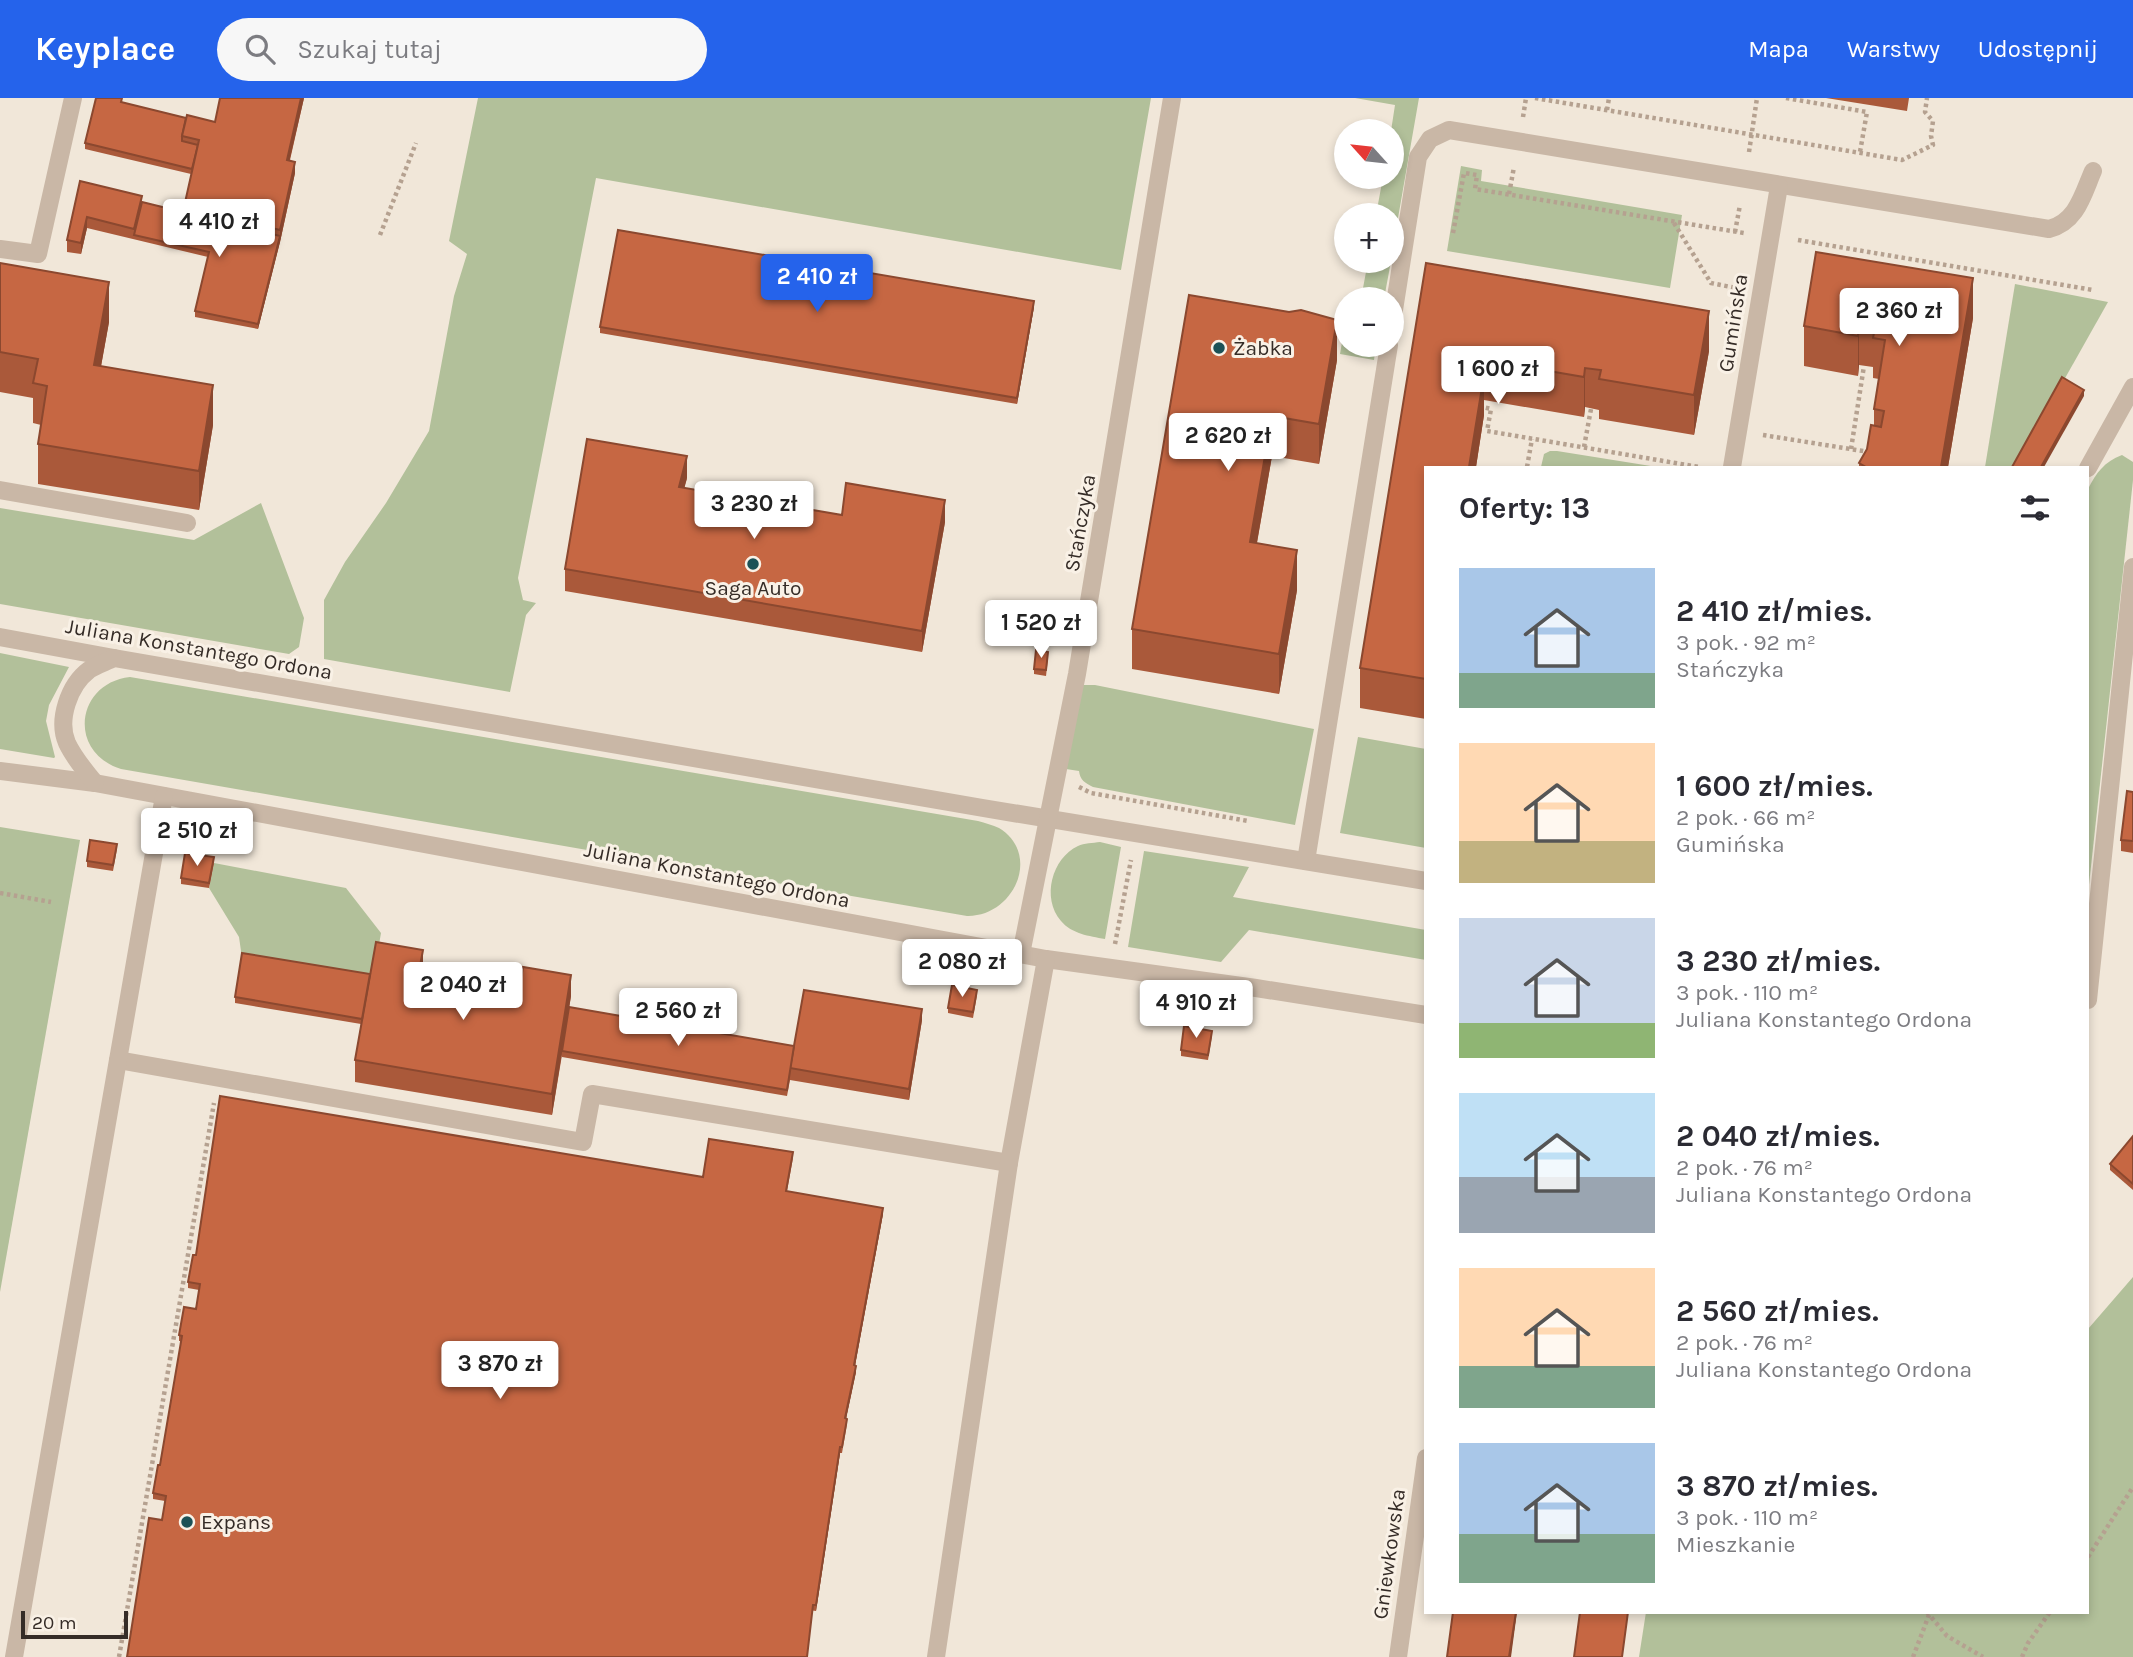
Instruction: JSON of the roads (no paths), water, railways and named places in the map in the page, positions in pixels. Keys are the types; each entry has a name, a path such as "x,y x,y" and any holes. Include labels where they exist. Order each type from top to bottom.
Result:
{"street":[{"path":"0,249 38,254 73,98"},
{"name":"Stańczyka","path":"1021,954 1077,674 1172,98"},
{"path":"1398,287 1418,157 1430,139 1449,130 2049,229 2063,224 2073,215 2094,171"},
{"name":"Gumińska","path":"1732,466 1779,186"},
{"path":"1306,861 1387,357"},
{"path":"2089,466 2133,387"},
{"path":"0,490 187,523"},
{"path":"2089,981 2092,924 2133,567"},
{"name":"Juliana Konstantego Ordona","path":"0,637 1424,881"},
{"path":"95,783 66,741 63,720 68,701 77,684 89,670 114,658"},
{"name":"Juliana Konstantego Ordona","path":"0,771 95,783 1046,959 1424,1015"},
{"path":"14,1657 163,796"},
{"path":"936,1657 1009,1163 1046,959"},
{"path":"118,1060 583,1142 592,1094 1009,1163"},
{"name":"Gniewkowska","path":"1398,1657 1424,1472"}],"place":[{"name":"Żabka","path":"1219,348"},
{"name":"Saga Auto","path":"753,564"},
{"name":"Expans","path":"187,1522"}]}
